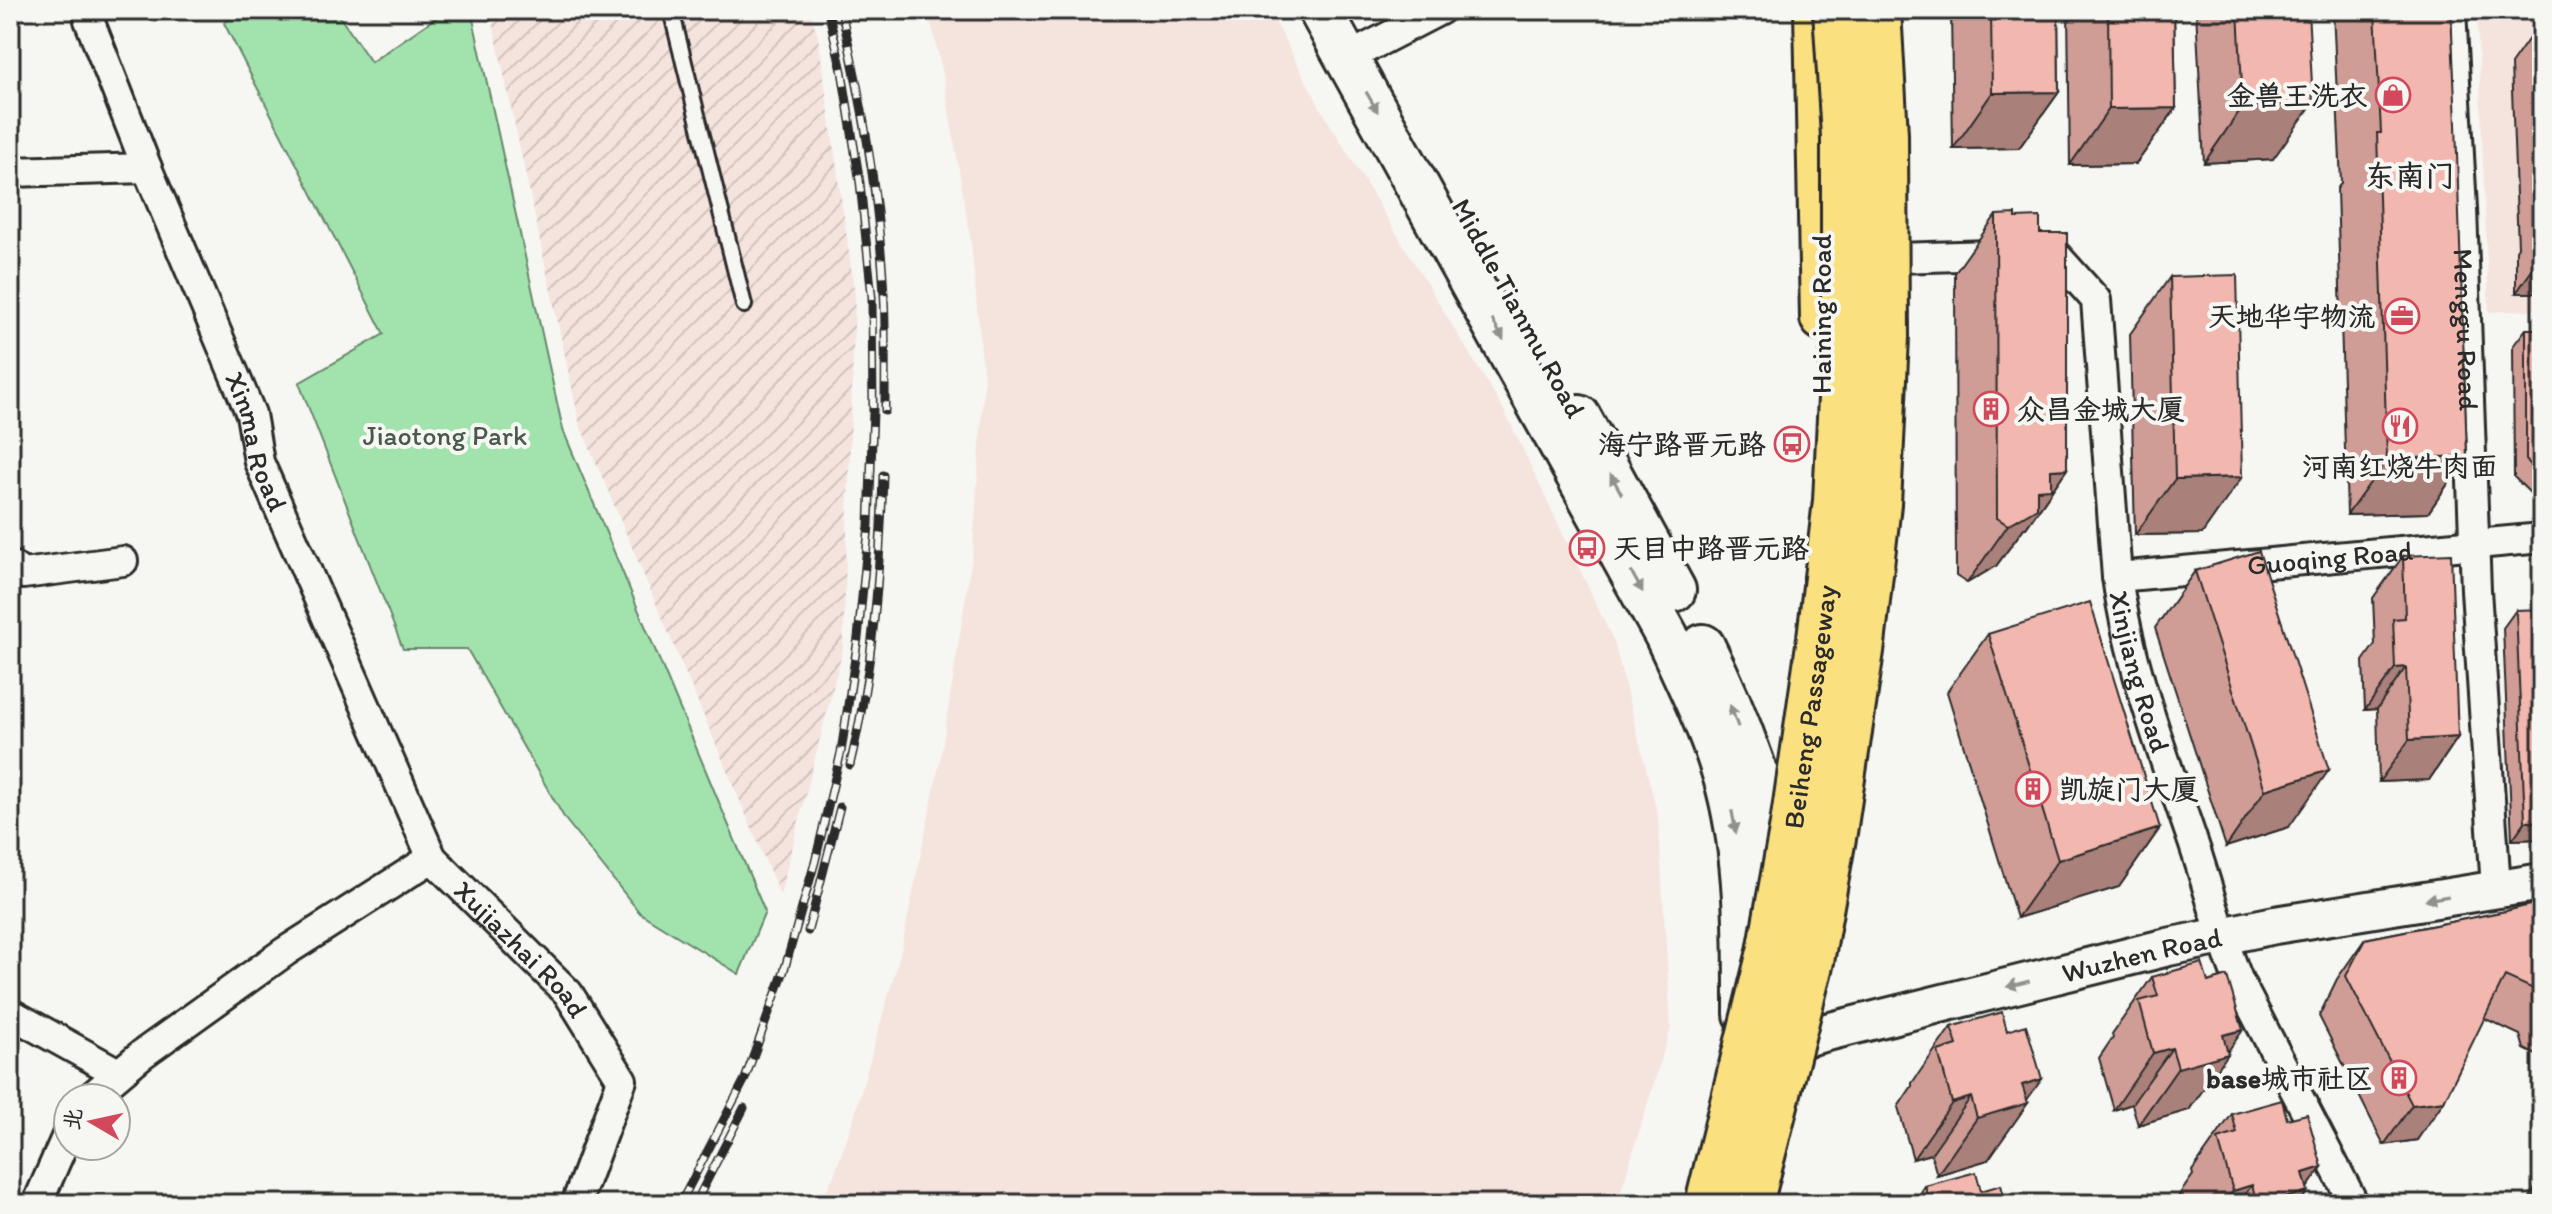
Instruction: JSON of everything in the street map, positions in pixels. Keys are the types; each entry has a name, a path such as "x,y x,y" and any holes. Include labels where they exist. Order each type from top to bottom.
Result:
{"main road":[{"name":"Middle Tianmu Road","path":"1320,10 1358,38 1690,621 1730,705 1778,848 1807,1037 1787,1128 1763,1204"},
{"name":"Haining Road","path":"1746,1044 1761,909 1798,676 1821,444 1824,334 1817,10"},
{"name":"Beiheng Passageway","path":"1708,1204 1773,938 1820,638 1836,501 1844,336 1844,136 1836,10"},
{"name":"Beiheng Passageway","path":"1750,1204 1811,961 1834,832 1878,504 1886,337 1885,135 1878,10"},
{"path":"1807,1037 1842,851 1883,554 1896,419 1898,258 1890,10"},
{"name":"Middle Tianmu Road","path":"1358,38 1666,635 1702,714 1728,787 1740,852 1746,917 1746,1044 1698,1204"}],"street":[{"path":"1358,38 1440,10"},
{"name":"Menggu Road","path":"2451,10 2475,545 2496,888"},
{"name":"Xinma Road","path":"89,20 147,168 251,414 259,462 432,858"},
{"path":"10,172 147,168"},
{"name":"Xinjiang Road","path":"1898,258 2054,253 2096,300 2117,577 2133,662 2239,982 2354,1204"},
{"name":"Guoqing Road","path":"2117,577 2542,538"},
{"path":"10,565 23,574 123,561"},
{"name":"Xujiazhai Road","path":"108,1082 286,951 432,858 568,993 622,1080 576,1204"},
{"name":"Wuzhen Road","path":"1746,1044 1807,1037 2168,947 2275,925 2542,882"},
{"path":"10,1013 118,1073"},
{"path":"37,1204 55,1162"}],"lane":[{"path":"671,10 744,305"}],"shaded area":[{"path":"490,10 809,10 818,36 855,295 843,648 780,895 580,425"},
{"path":"928,10 1269,10 1322,111 1506,414 1614,642 1658,816 1671,1027 1617,1204 820,1204 835,1173 853,1120 901,951 941,756 973,550 984,383 971,242 943,74"},
{"path":"2477,10 2542,10 2542,309 2489,312"}],"green space":[{"name":"Jiaotong Park","path":"241,10 335,10 371,62 447,10 471,10 563,430 765,912 739,974 640,913 565,819 467,649 403,649 299,383 384,334 224,23"}],"building":[{"path":"1991,10 2058,10 2059,92 1992,93"},
{"path":"2108,10 2174,10 2176,108 2109,109"},
{"path":"2238,10 2308,10 2313,103 2243,106"},
{"path":"2375,10 2451,10 2467,456 2387,459 2377,133 2381,133"},
{"path":"2542,36 2542,266 2535,266 2535,223 2538,223 2530,37"},
{"path":"2016,214 2016,218 2040,217 2040,233 2067,233 2067,469 2051,470 2051,489 2037,490 2037,508 2008,525 1997,518 1996,215"},
{"path":"2237,275 2242,477 2175,479 2170,277"},
{"path":"2526,329 2542,329 2542,476 2526,460"},
{"path":"2259,551 2329,770 2265,790 2195,571"},
{"path":"2451,554 2458,737 2409,740 2406,667 2395,668 2393,619 2405,618 2403,556"},
{"path":"2090,602 2160,828 2058,860 1988,634"},
{"path":"2542,609 2542,821 2525,822 2516,610"},
{"path":"2542,902 2542,993 2505,976 2444,1101 2412,1105 2346,976 2365,939"},
{"path":"2202,963 2208,982 2227,976 2243,1030 2223,1035 2228,1054 2178,1068 2172,1048 2153,1053 2139,1001 2158,996 2152,977"},
{"path":"2002,1012 2007,1031 2026,1025 2042,1079 2022,1085 2028,1103 1977,1118 1971,1097 1952,1103 1938,1051 1957,1045 1951,1027"},
{"path":"2282,1100 2287,1119 2307,1114 2322,1167 2303,1173 2308,1191 2257,1204 2252,1185 2233,1191 2218,1139 2237,1133 2232,1114"},
{"path":"1976,1172 1981,1191 2001,1185 2006,1204 1931,1204 1925,1186"},
{"path":"2542,1179 2542,1204 2530,1204"}],"railway":[{"path":"680,1204 745,1079 784,971 815,862 841,752 858,638 869,525 873,411 872,297 860,183 842,71 828,10"},
{"path":"841,10 863,116 882,258 885,411"},
{"path":"850,765 874,621 883,475"},
{"path":"808,931 840,807"},
{"path":"695,1204 744,1108"}],"place":[{"name":"金兽王洗衣","path":"2393,95"},
{"name":"天地华宇物流","path":"2402,316"},
{"name":"众昌金城大厦","path":"1991,409"},
{"name":"河南红烧牛肉面","path":"2400,426"},
{"name":"海宁路晋元路","path":"1792,444"},
{"name":"天目中路晋元路","path":"1587,548"},
{"name":"凯旋门大厦","path":"2033,789"},
{"name":"base城市社区","path":"2399,1078"}],"district":[{"name":"东南门","path":"2410,176"}]}
